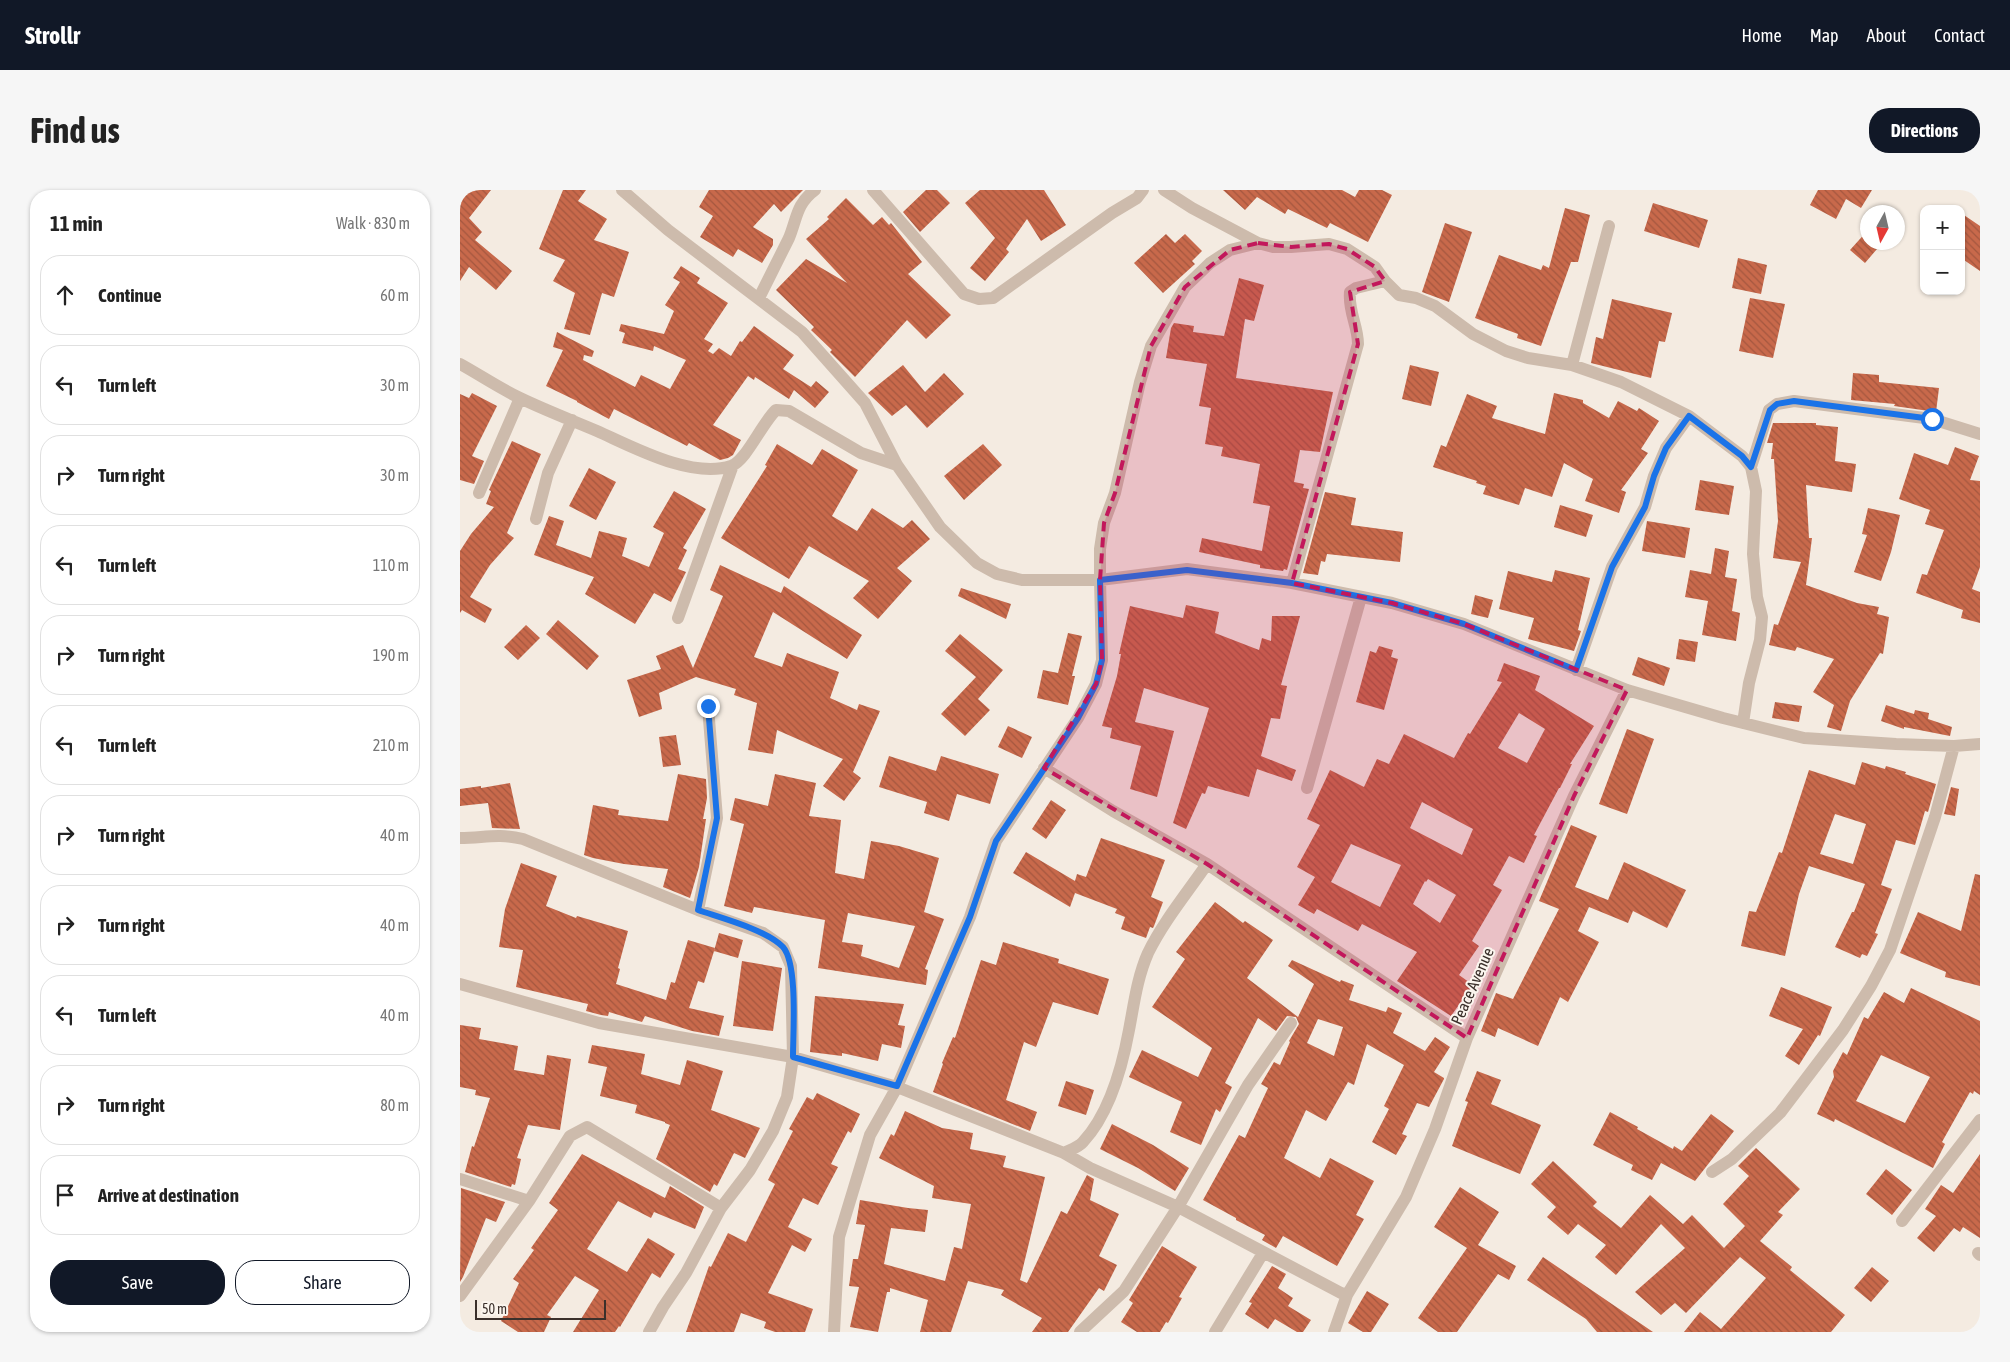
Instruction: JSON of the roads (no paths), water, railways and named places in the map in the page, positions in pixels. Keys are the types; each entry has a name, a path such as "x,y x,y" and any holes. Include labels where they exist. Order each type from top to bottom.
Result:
{"street":[{"path":"622,190 668,230 802,332 865,403 897,465 940,527 978,563 997,574 1022,580 1100,580 1187,570 1292,583 1392,603 1464,624 1627,690 1804,738 1954,746 1980,744"},
{"path":"758,298 790,235 795,216 806,196 815,190"},
{"path":"873,190 964,294 978,299 993,298 1112,213 1137,198 1143,190"},
{"path":"1164,190 1192,208 1258,243 1274,247 1291,248 1329,244 1347,249 1375,267 1385,281 1399,295 1416,298 1434,306 1473,334 1506,351 1528,358 1572,365 1621,382 1689,416 1742,456 1751,467 1756,491 1753,554 1757,597 1762,617 1760,640 1749,683 1743,723"},
{"path":"1572,365 1608,226"},
{"path":"834,1332 839,1236 870,1134 897,1086 970,917 996,841 1078,718 1096,684 1102,660 1100,549 1104,523 1115,493 1140,382 1151,346 1185,287 1210,263 1230,250 1258,243"},
{"path":"1292,583 1358,344 1358,333 1352,317 1350,292 1356,288 1385,281"},
{"path":"460,364 520,398 655,457 712,469 733,465"},
{"path":"479,493 520,398"},
{"path":"1751,467 1770,410 1777,404 1794,401 1932,419 1980,434"},
{"path":"678,618 733,465 747,451 767,418 776,410 789,411 861,453 897,465"},
{"path":"1576,670 1612,567 1645,507 1654,476 1666,448 1689,416"},
{"path":"536,520 548,473 572,420"},
{"path":"1307,788 1361,597"},
{"name":"Peace Avenue","path":"1334,1332 1346,1295 1406,1197 1435,1129 1467,1038 1574,796 1627,690"},
{"path":"698,910 717,818 708,706"},
{"path":"1712,1172 1732,1159 1780,1114 1843,1030 1871,986 1890,950 1935,817 1954,746"},
{"path":"1044,768 1113,811 1207,864 1467,1038"},
{"path":"460,838 495,834 522,839 698,910 763,933 783,947 791,966 793,1057 787,1097 773,1131 750,1170 721,1208 686,1273 649,1332"},
{"path":"1064,1153 1082,1143 1099,1120 1115,1086 1129,1032 1137,985 1148,954 1159,934 1207,864"},
{"path":"460,984 599,1023 793,1057 897,1086 1064,1153 1090,1168 1178,1207 1346,1295"},
{"path":"1080,1332 1124,1291 1178,1207 1248,1085 1291,1023"},
{"path":"1902,1221 1980,1120"},
{"path":"460,1296 529,1201 570,1136 586,1126 721,1208"},
{"path":"460,1179 529,1201"},
{"path":"1215,1332 1263,1252"}]}
